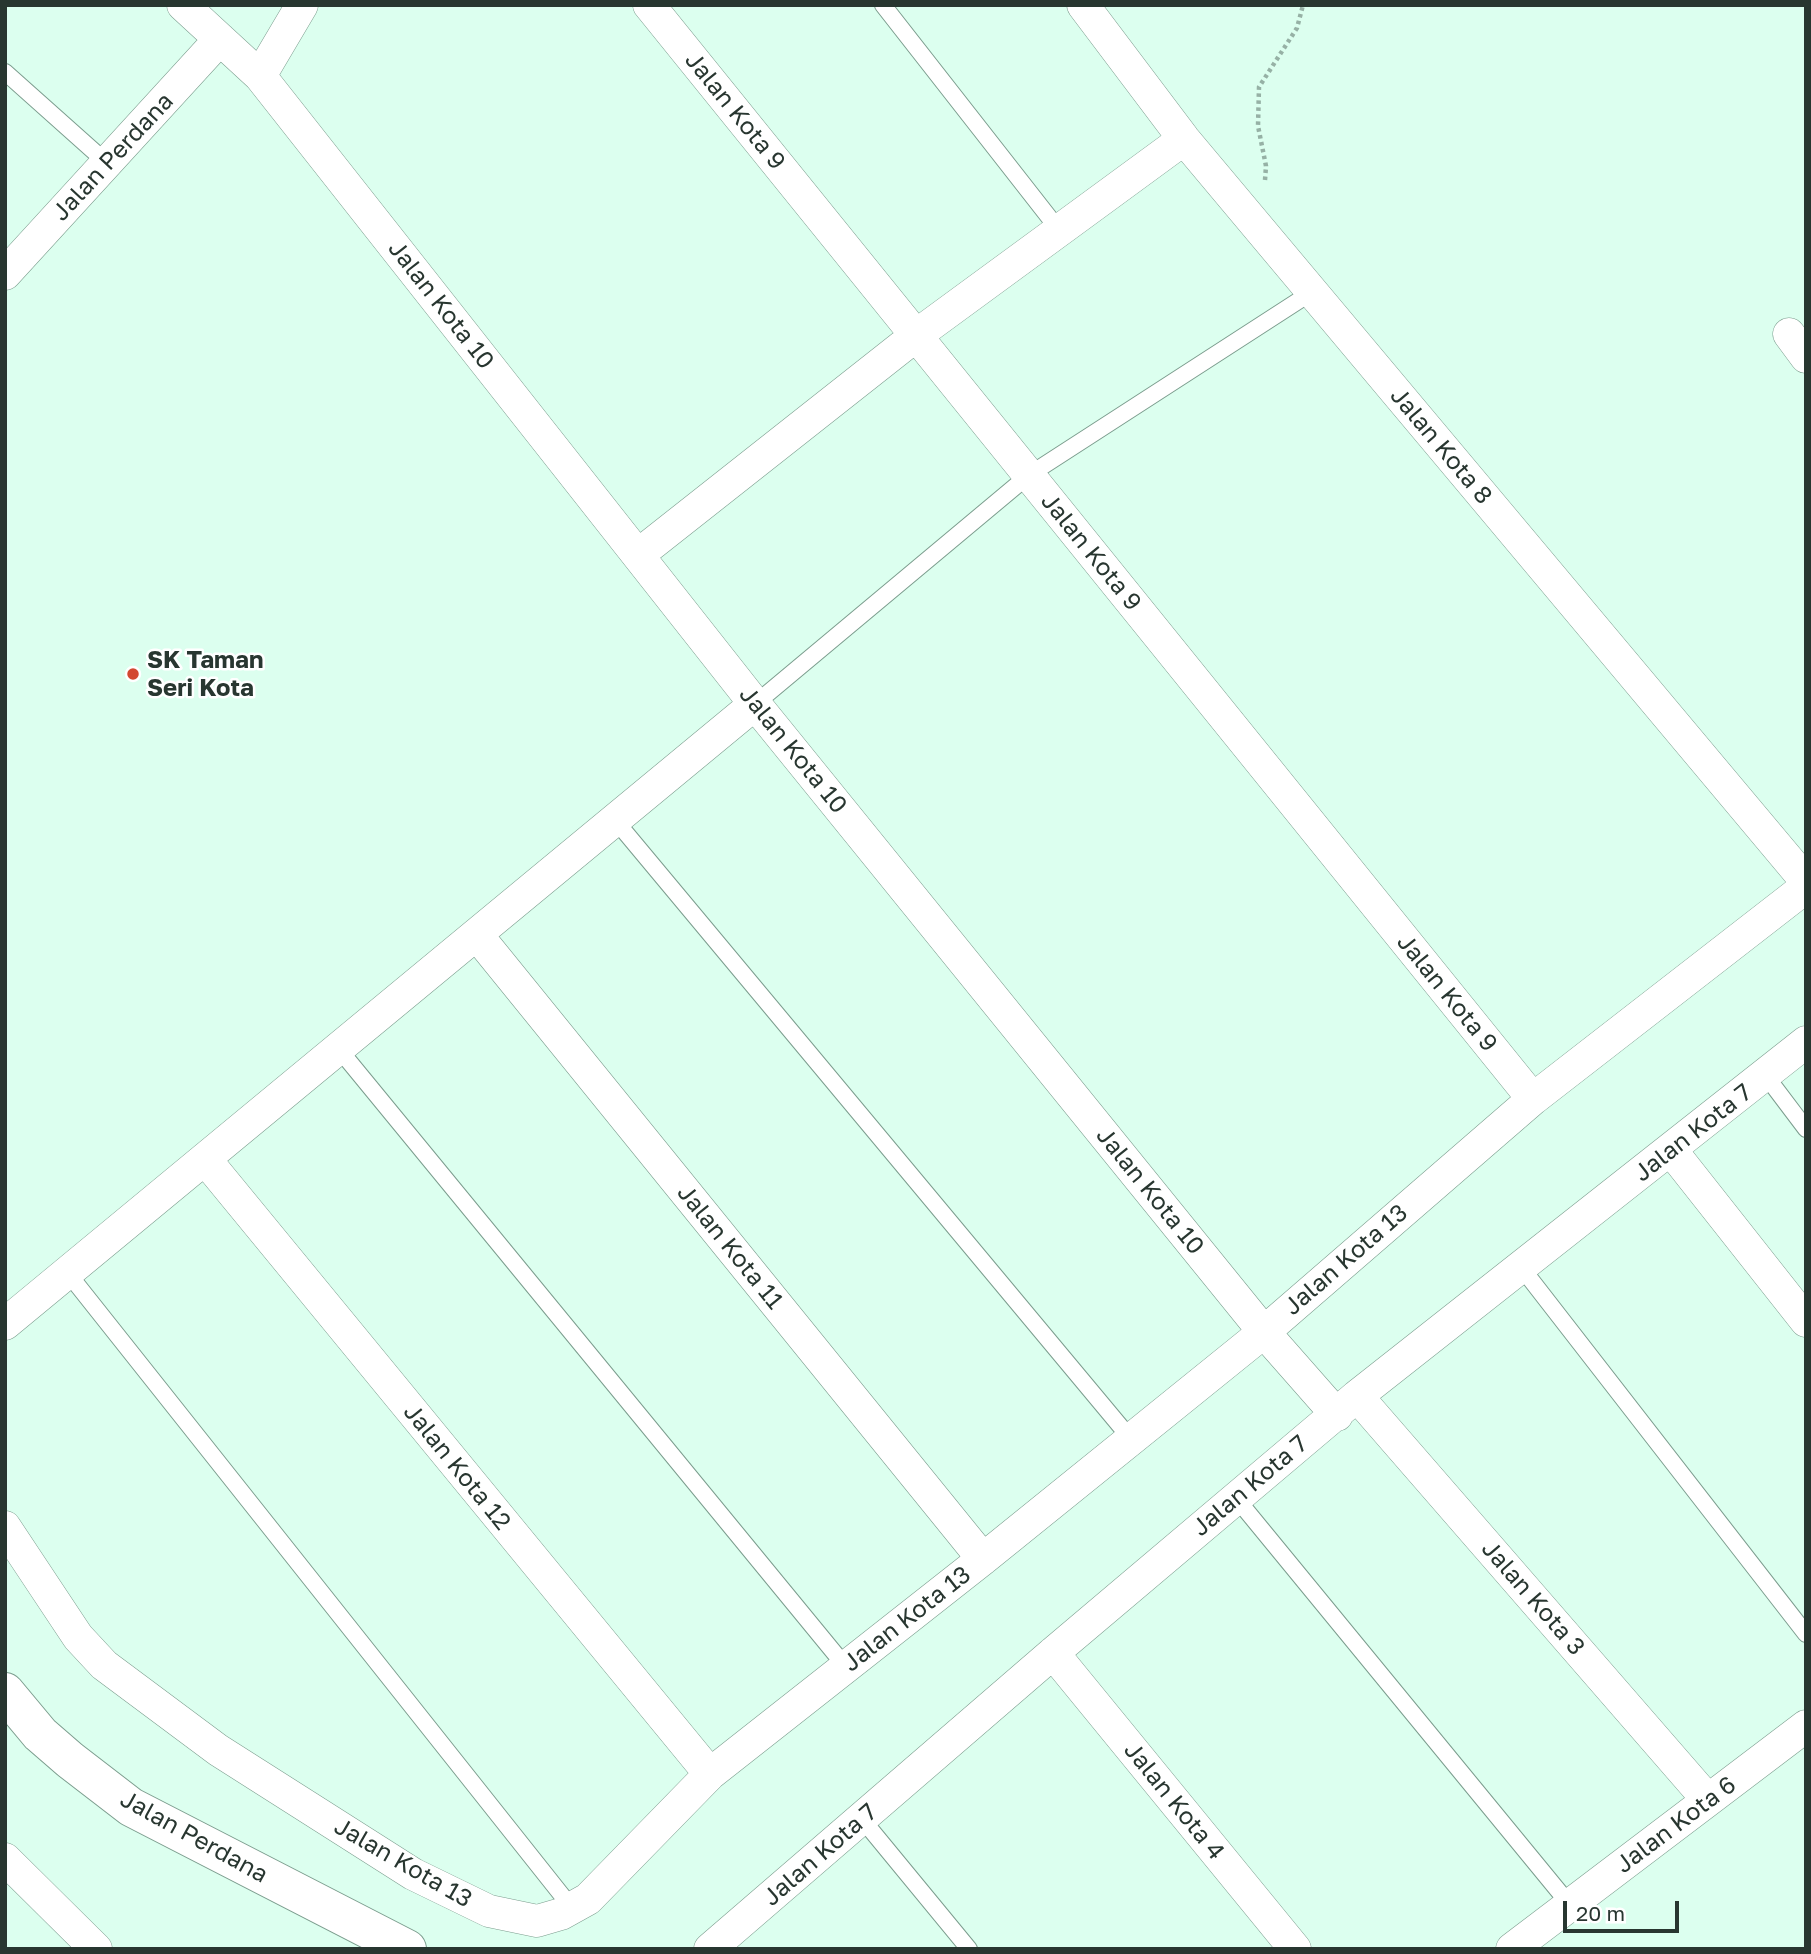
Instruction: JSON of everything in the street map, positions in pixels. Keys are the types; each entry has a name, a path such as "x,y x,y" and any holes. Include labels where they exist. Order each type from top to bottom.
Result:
{"street":[{"name":"Jalan Kota 10","path":"183,5 260,76 755,704 1264,1332 1347,1406"},
{"path":"260,76 302,5"},
{"name":"Jalan Kota 9","path":"649,5 918,334 1533,1099"},
{"name":"Jalan Kota 8","path":"1083,5 1184,139 1806,884"},
{"name":"Jalan Perdana","path":"5,274 220,39"},
{"path":"638,555 918,334 1184,139"},
{"path":"5,1324 755,704"},
{"name":"Jalan Kota 13","path":"5,1527 78,1637 104,1665 218,1750 413,1874 489,1911 537,1921 561,1914 588,1899 710,1774 983,1559 1264,1332 1533,1099 1806,884"},
{"name":"Jalan Kota 11","path":"477,935 983,1559"},
{"name":"Jalan Kota 7","path":"710,1949 1053,1653 1347,1406 1806,1042"},
{"path":"1671,1150 1806,1321"},
{"name":"Jalan Kota 12","path":"205,1159 710,1774"},
{"name":"Jalan Kota 3","path":"1347,1406 1708,1800"},
{"name":"Jalan Kota 4","path":"1053,1653 1295,1949"},
{"name":"Jalan Perdana","path":"5,1692 40,1734 131,1807 407,1949"},
{"name":"Jalan Kota 6","path":"1512,1949 1806,1726"},
{"path":"5,1859 96,1949"}],"lane":[{"path":"883,5 1059,230"},
{"path":"5,72 107,163"},
{"path":"755,704 1029,475 1312,292"},
{"path":"615,820 1131,1439"},
{"path":"338,1048 846,1667"},
{"path":"1766,1076 1806,1129"},
{"path":"1521,1267 1806,1634"},
{"path":"67,1272 572,1908"},
{"path":"1236,1498 1570,1905"},
{"path":"862,1819 969,1949"}],"path":[{"path":"1263,233 1266,166 1258,126 1259,87 1297,28 1303,5"}],"place":[{"name":"SK Taman Seri Kota","path":"133,674"}]}
